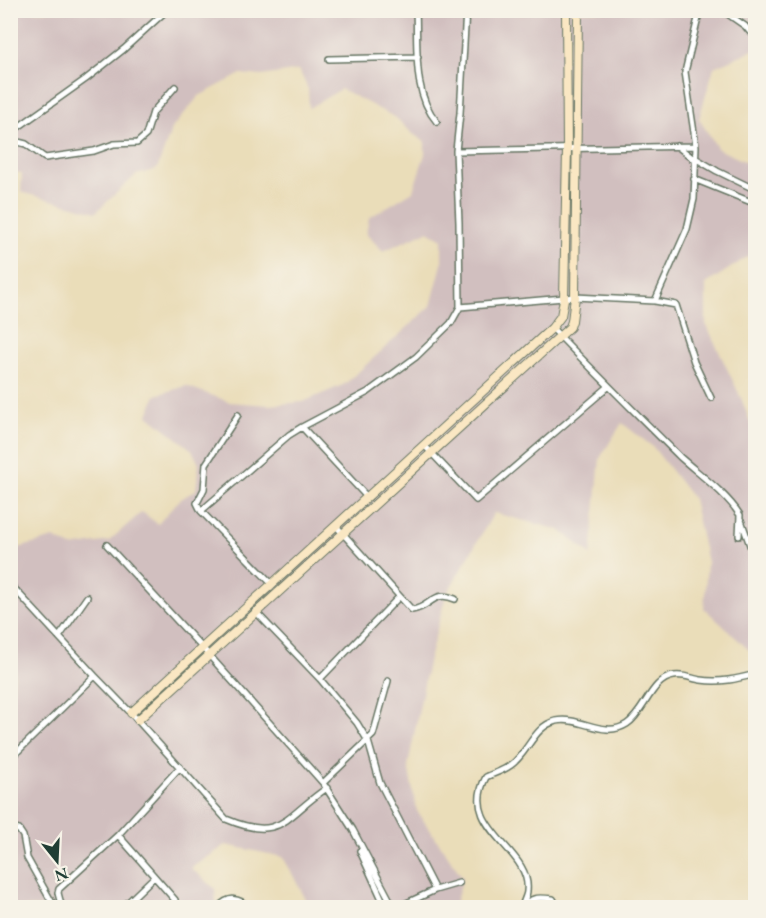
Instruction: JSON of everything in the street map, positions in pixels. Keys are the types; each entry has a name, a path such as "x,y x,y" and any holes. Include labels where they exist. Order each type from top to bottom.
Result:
{"street":[{"path":"10,133 86,79 167,10"},
{"path":"416,10 421,92 428,111 437,122"},
{"path":"201,511 289,435 368,392 416,357 451,323 460,307 456,151 466,10"},
{"path":"131,713 368,498 552,328 561,316 564,299 567,149 566,10"},
{"path":"138,720 570,327 575,297 578,10"},
{"path":"655,301 687,229 694,199 696,146 685,72 700,10"},
{"path":"722,10 750,32"},
{"path":"329,59 418,57"},
{"path":"10,140 26,144 42,157 51,158 114,144 134,144 144,138 153,112 175,87"},
{"path":"678,146 695,159 756,190"},
{"path":"456,151 696,146"},
{"path":"694,179 756,204"},
{"path":"460,307 575,297 655,301 676,305 694,362 711,398"},
{"path":"552,328 608,387 728,500 740,515 756,562"},
{"path":"424,445 476,500 608,387"},
{"path":"238,415 207,464 204,489 197,503 201,511 272,584"},
{"path":"302,427 368,498"},
{"path":"738,536 740,515"},
{"path":"336,526 409,608 416,610 444,595 455,599"},
{"path":"106,545 209,655 325,786 349,824 395,908 435,890 459,883"},
{"path":"10,584 138,720 226,819 239,825 267,829 278,826 291,818 325,786 368,741 376,729 388,681"},
{"path":"59,637 87,597"},
{"path":"320,679 399,597"},
{"path":"249,605 320,679 357,723 368,741 380,783 435,890"},
{"path":"521,906 527,891 526,878 516,860 486,824 482,814 480,798 486,777 510,766 529,747 541,729 554,722 579,722 610,730 629,723 655,688 675,675 722,682 756,674"},
{"path":"10,759 95,676"},
{"path":"62,908 59,889 117,835 180,767"},
{"path":"349,824 386,908"},
{"path":"10,828 19,830 23,836 27,858 55,908"},
{"path":"117,835 175,900 170,908"},
{"path":"122,908 154,877"},
{"path":"521,906 531,898 539,897 553,899 558,908"},
{"path":"218,908 231,898 238,899 249,908"}],"shaded area":[{"path":"10,11 755,11 755,49 714,67 699,119 718,149 755,166 755,252 706,284 706,324 741,398 755,435 755,649 749,650 704,608 707,562 693,499 653,447 622,423 600,458 591,555 560,530 494,513 446,595 428,663 408,766 417,811 463,878 454,907 310,907 283,857 226,845 191,868 215,889 216,907 11,907 10,693 13,693 15,672 13,656 10,655 11,550 54,538 71,547 109,541 142,512 158,524 179,500 196,490 199,464 192,450 148,415 156,395 186,386 230,402 269,405 303,402 345,384 431,306 442,264 442,239 428,231 383,251 366,234 369,218 413,191 425,154 425,142 396,118 341,89 309,108 308,89 299,70 262,76 241,74 199,96 172,128 157,169 136,175 96,212 21,192 22,173 11,172"}]}
